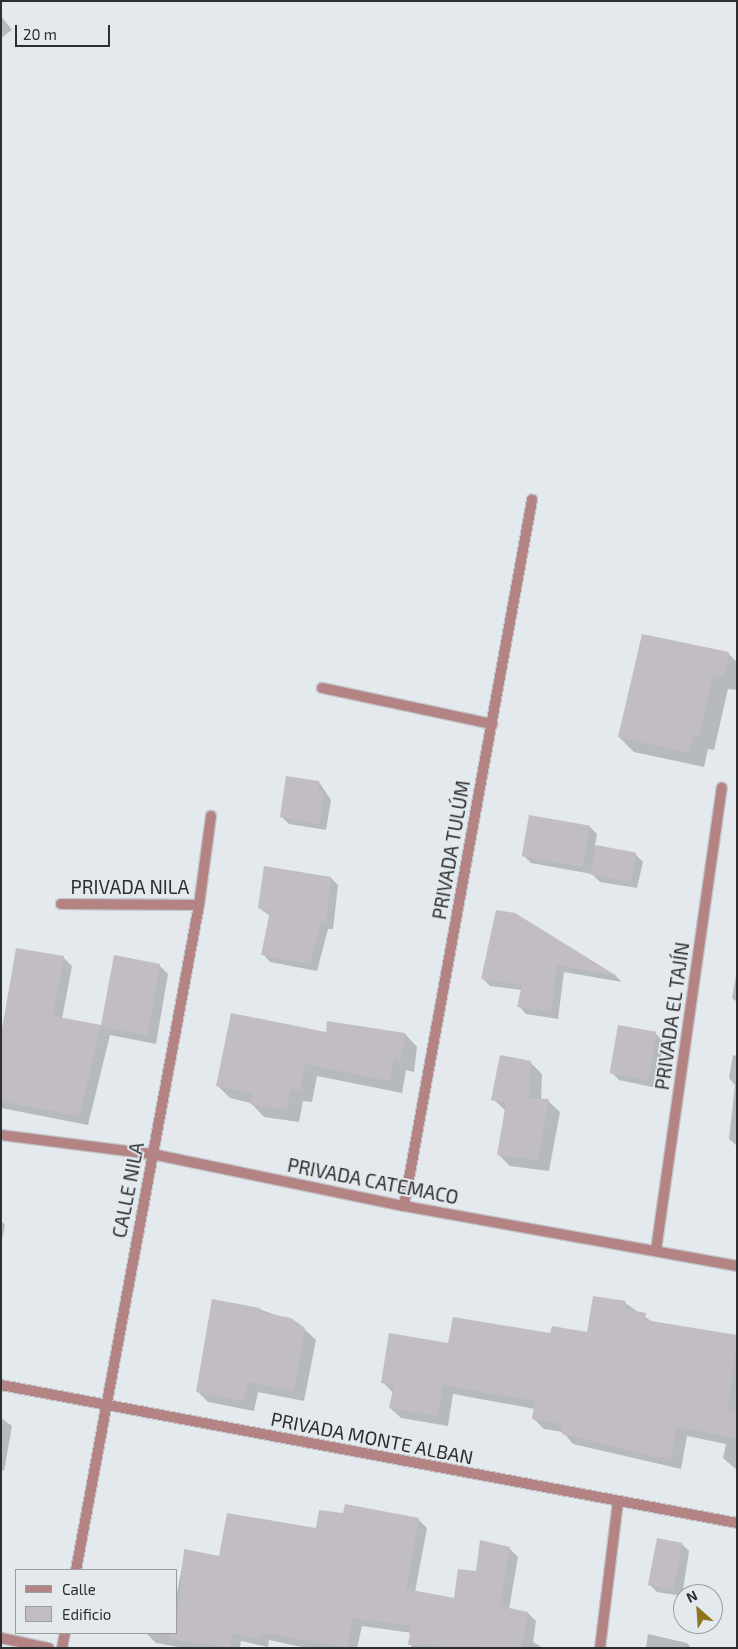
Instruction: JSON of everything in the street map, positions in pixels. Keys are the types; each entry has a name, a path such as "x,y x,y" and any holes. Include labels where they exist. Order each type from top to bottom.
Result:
{"street":[{"name":"PRIVADA TULÚM","path":"404,1206 532,500"},
{"path":"322,688 492,724"},
{"name":"PRIVADA EL TAJÍN","path":"656,1250 722,788"},
{"name":"CALLE NILA","path":"76,1569 199,905 211,816"},
{"name":"PRIVADA NILA","path":"61,904 199,905"},
{"name":"PRIVADA CATEMACO","path":"1,1135 152,1154 404,1206 737,1266"},
{"name":"PRIVADA MONTE ALBAN","path":"1,1385 737,1523"},
{"path":"600,1648 618,1502"},
{"path":"62,1648 65,1634"},
{"path":"1,1638 49,1648"}],"building":[{"path":"642,634 729,652 724,677 713,675 699,736 693,735 689,753 618,737"},
{"path":"286,776 319,781 319,791 324,792 319,824 280,817"},
{"path":"529,815 590,826 583,867 522,856"},
{"path":"596,845 636,853 631,882 590,874"},
{"path":"264,866 331,877 326,923 321,922 310,964 261,955 270,911 258,908"},
{"path":"496,910 515,913 617,976 557,965 551,1012 517,1007 522,985 481,979"},
{"path":"16,948 64,956 53,1016 101,1025 114,955 160,964 147,1036 101,1026 79,1116 1,1101 1,1036"},
{"path":"231,1013 326,1032 327,1021 405,1033 401,1060 394,1058 390,1081 305,1064 300,1090 290,1089 287,1110 250,1104 251,1093 216,1086"},
{"path":"618,1025 656,1032 648,1080 609,1073"},
{"path":"500,1055 531,1061 529,1098 549,1099 538,1160 497,1155 506,1103 491,1100"},
{"path":"593,1296 626,1301 625,1309 646,1313 645,1320 737,1335 728,1410 737,1412 737,1439 677,1426 671,1460 562,1434 562,1424 532,1419 535,1401 443,1385 437,1416 389,1408 394,1385 381,1383 389,1333 448,1343 453,1317 550,1333 552,1326 587,1332"},
{"path":"212,1299 260,1308 259,1312 291,1318 305,1328 294,1391 248,1382 243,1401 196,1392"},
{"path":"345,1504 419,1518 406,1589 454,1598 458,1569 476,1571 480,1540 510,1547 500,1606 528,1612 522,1648 408,1645 411,1626 353,1618 347,1648 261,1632 260,1639 232,1633 230,1648 169,1639 170,1634 178,1634 178,1612 184,1549 219,1556 227,1513 316,1528 319,1510 343,1513"},
{"path":"657,1538 683,1543 673,1590 648,1585"}]}
